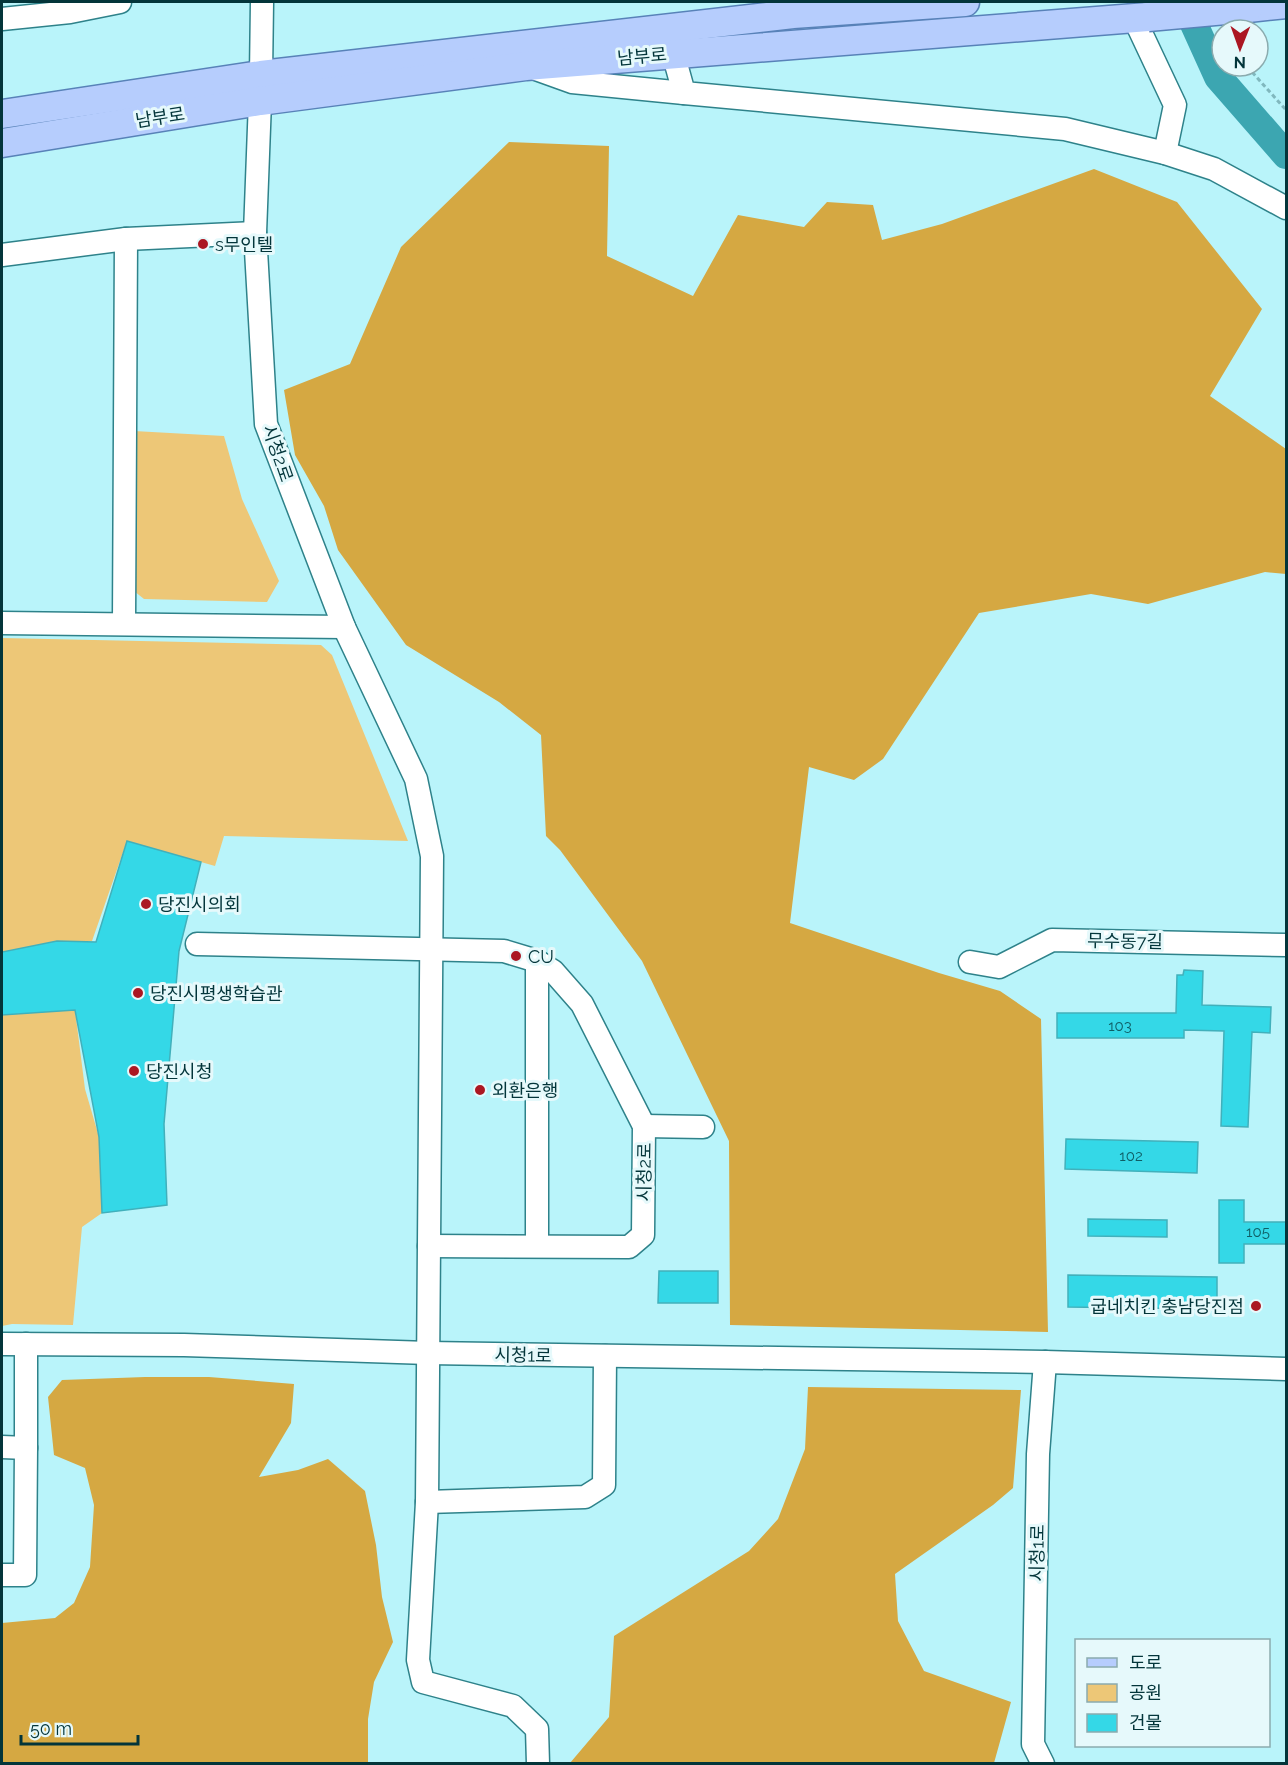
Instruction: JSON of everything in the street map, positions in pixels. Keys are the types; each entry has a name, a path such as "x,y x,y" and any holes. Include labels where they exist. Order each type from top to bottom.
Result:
{"main road":[{"name":"남부로","path":"2,143 261,88 793,8 965,2"},
{"name":"남부로","path":"2,114 261,88 1287,4"}],"street":[{"path":"2,19 70,12 120,2"},
{"path":"261,88 262,2"},
{"path":"1141,17 1175,105 1165,153"},
{"path":"673,53 684,93"},
{"path":"526,66 572,82 1065,129 1165,153 1214,170 1287,208"},
{"name":"시청2로","path":"261,88 255,233 266,424 344,627 416,779 432,856 427,1502 418,1660 423,1682 513,1706 537,1729 538,1764"},
{"path":"2,255 126,239 255,233"},
{"path":"124,623 126,239"},
{"path":"2,623 344,627"},
{"name":"무수동7길","path":"970,962 999,967 1052,940 1287,945"},
{"path":"197,944 431,949"},
{"name":"시청2로","path":"429,1246 629,1247 643,1235 644,1126 582,1004 553,971 537,961 504,951 431,949"},
{"path":"537,961 537,1246"},
{"path":"537,997 541,989 557,990 582,1004"},
{"path":"644,1126 703,1127"},
{"name":"시청1로","path":"2,1344 184,1345 428,1353 1045,1362 1287,1369"},
{"path":"2,1575 25,1575 26,1344"},
{"path":"427,1502 585,1497 604,1485 605,1356"},
{"name":"시청1로","path":"1038,1754 1038,1454 1045,1362"},
{"path":"2,1447 27,1448"}],"path":[{"path":"1258,78 1287,110"}],"green space":[{"path":"134,431 224,436 242,499 279,581 267,602 144,599 134,591"},
{"path":"2,638 321,645 332,655 408,841 224,836 215,866 127,841 92,941 57,941 2,952"},
{"path":"75,1010 85,1089 99,1137 102,1213 82,1227 73,1325 12,1324 2,1326 2,1015"}],"shaded area":[{"path":"509,142 609,146 607,256 693,296 738,215 804,227 827,202 873,205 882,240 942,224 1094,169 1177,202 1262,309 1210,396 1286,449 1286,574 1265,572 1148,604 1091,594 979,613 883,759 854,780 809,767 790,923 1000,991 1041,1019 1048,1332 730,1325 729,1141 642,961 560,850 546,836 541,735 499,702 406,645 338,550 324,506 295,455 284,390 350,364 401,247"},
{"path":"209,1377 294,1384 291,1423 259,1477 298,1470 328,1459 365,1491 376,1545 382,1597 393,1642 374,1682 368,1719 368,1763 2,1763 2,1623 55,1618 74,1603 90,1567 94,1505 85,1468 54,1455 48,1397 62,1380"},
{"path":"808,1387 1021,1390 1013,1488 993,1505 895,1574 898,1621 924,1671 1011,1702 994,1763 570,1763 609,1717 614,1636 749,1551 778,1519 805,1449"}],"building":[{"path":"127,841 201,862 179,951 164,1124 167,1205 102,1213 99,1137 75,1010 2,1015 2,952 57,941 96,942"},
{"path":"1184,970 1203,971 1202,1005 1271,1007 1270,1033 1252,1032 1248,1127 1221,1126 1224,1031 1184,1030 1184,1038 1057,1038 1057,1013 1176,1013 1177,975 1183,975"},
{"path":"1066,1139 1198,1142 1197,1173 1065,1169"},
{"path":"1219,1200 1244,1200 1244,1222 1287,1222 1287,1244 1244,1244 1244,1263 1219,1263"},
{"path":"1088,1219 1167,1220 1167,1237 1088,1236"},
{"path":"659,1271 718,1271 718,1303 658,1303"},
{"path":"1068,1275 1217,1277 1217,1309 1068,1307"}],"waterway":[{"path":"1184,2 1218,77 1286,155"}],"place":[{"name":"s무인텔","path":"203,244"},
{"name":"당진시의회","path":"146,904"},
{"name":"CU","path":"516,956"},
{"name":"당진시평생학습관","path":"138,993"},
{"name":"당진시청","path":"134,1071"},
{"name":"외환은행","path":"480,1090"},
{"name":"굽네치킨 충남당진점","path":"1256,1306"}]}
